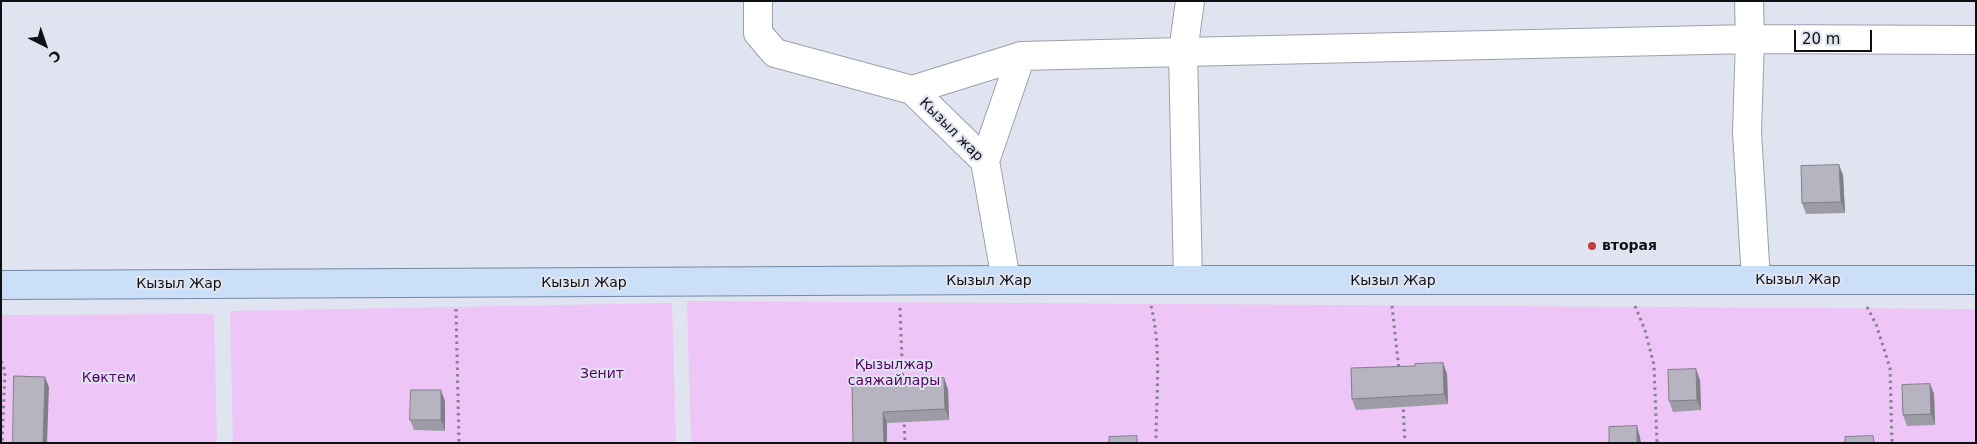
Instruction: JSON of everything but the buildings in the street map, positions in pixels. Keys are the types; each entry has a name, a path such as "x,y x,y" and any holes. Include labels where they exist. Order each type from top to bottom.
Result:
{"main road":[{"name":"Кызыл Жар","path":"1,285 1006,280 1976,280"}],"street":[{"name":"Кызыл жар","path":"758,1 758,33 775,53 912,90 985,161 1006,280"},
{"path":"1188,280 1183,52 1190,1"},
{"path":"1749,1 1750,40 1747,132 1756,280"},
{"path":"912,90 1021,56 1750,40 1976,40"},
{"path":"985,161 1021,56"}],"path":[{"path":"1624,280 1645,330 1654,365 1657,443"},
{"path":"1854,280 1876,324 1890,368 1892,443"},
{"path":"1144,281 1153,317 1156,355 1156,443"},
{"path":"1390,281 1400,377"},
{"path":"899,282 903,390"},
{"path":"456,283 459,443"},
{"path":"1,361 5,371 2,443"},
{"path":"1402,394 1405,443"},
{"path":"904,410 905,443"}],"green space":[{"name":"Қызылжар саяжайлары","path":"687,301 1976,309 1976,443 691,443"},
{"name":"Зенит","path":"672,303 676,443 233,443 230,311"},
{"name":"Көктем","path":"214,314 217,443 1,443 1,315"}],"place":[{"name":"вторая","path":"1592,246"}]}
